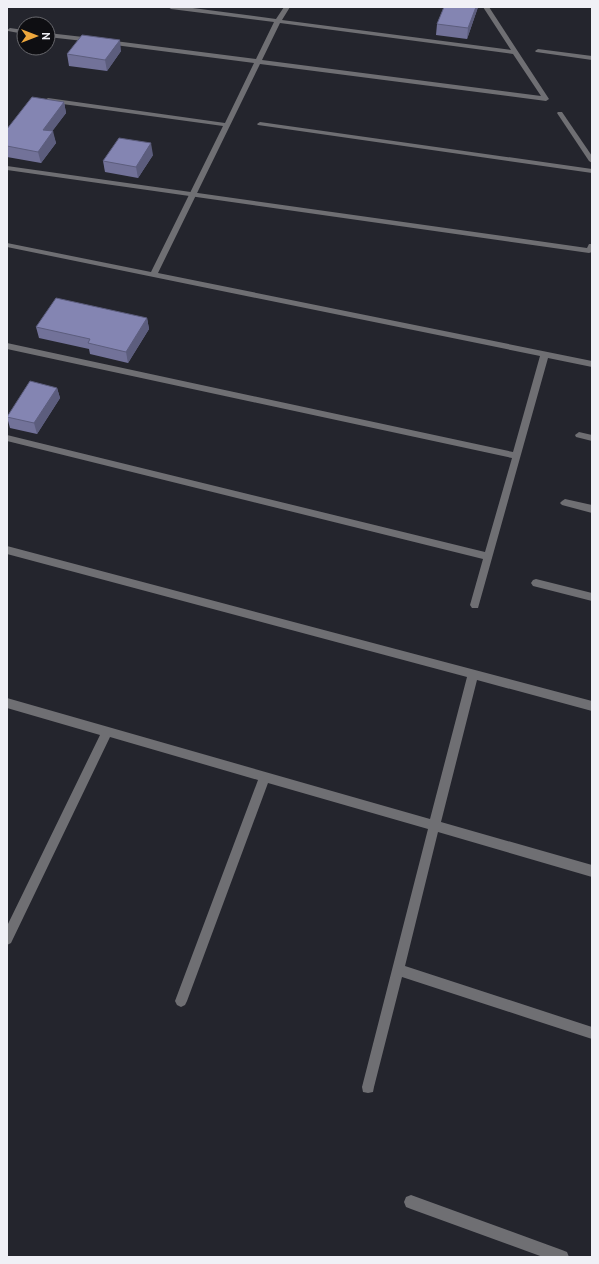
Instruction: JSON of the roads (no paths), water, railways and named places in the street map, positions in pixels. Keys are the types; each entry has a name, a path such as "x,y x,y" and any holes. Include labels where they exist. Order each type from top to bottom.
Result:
{"street":[{"path":"171,7 515,52"},
{"path":"153,275 278,21 287,7"},
{"path":"56,36 546,99 486,7"},
{"path":"10,30 16,31"},
{"path":"538,51 592,58"},
{"path":"48,100 227,125"},
{"path":"560,113 592,161"},
{"path":"260,124 592,171"},
{"path":"7,168 589,251 592,246"},
{"path":"7,245 592,364"},
{"path":"7,346 517,456"},
{"path":"475,605 546,354"},
{"path":"579,435 592,438"},
{"path":"7,438 489,557"},
{"path":"565,503 592,509"},
{"path":"7,550 592,706"},
{"path":"536,583 592,597"},
{"path":"368,1087 473,674"},
{"path":"7,703 592,871"},
{"path":"7,939 107,732"},
{"path":"181,1001 266,777"},
{"path":"398,970 592,1033"},
{"path":"411,1202 562,1257"}]}
